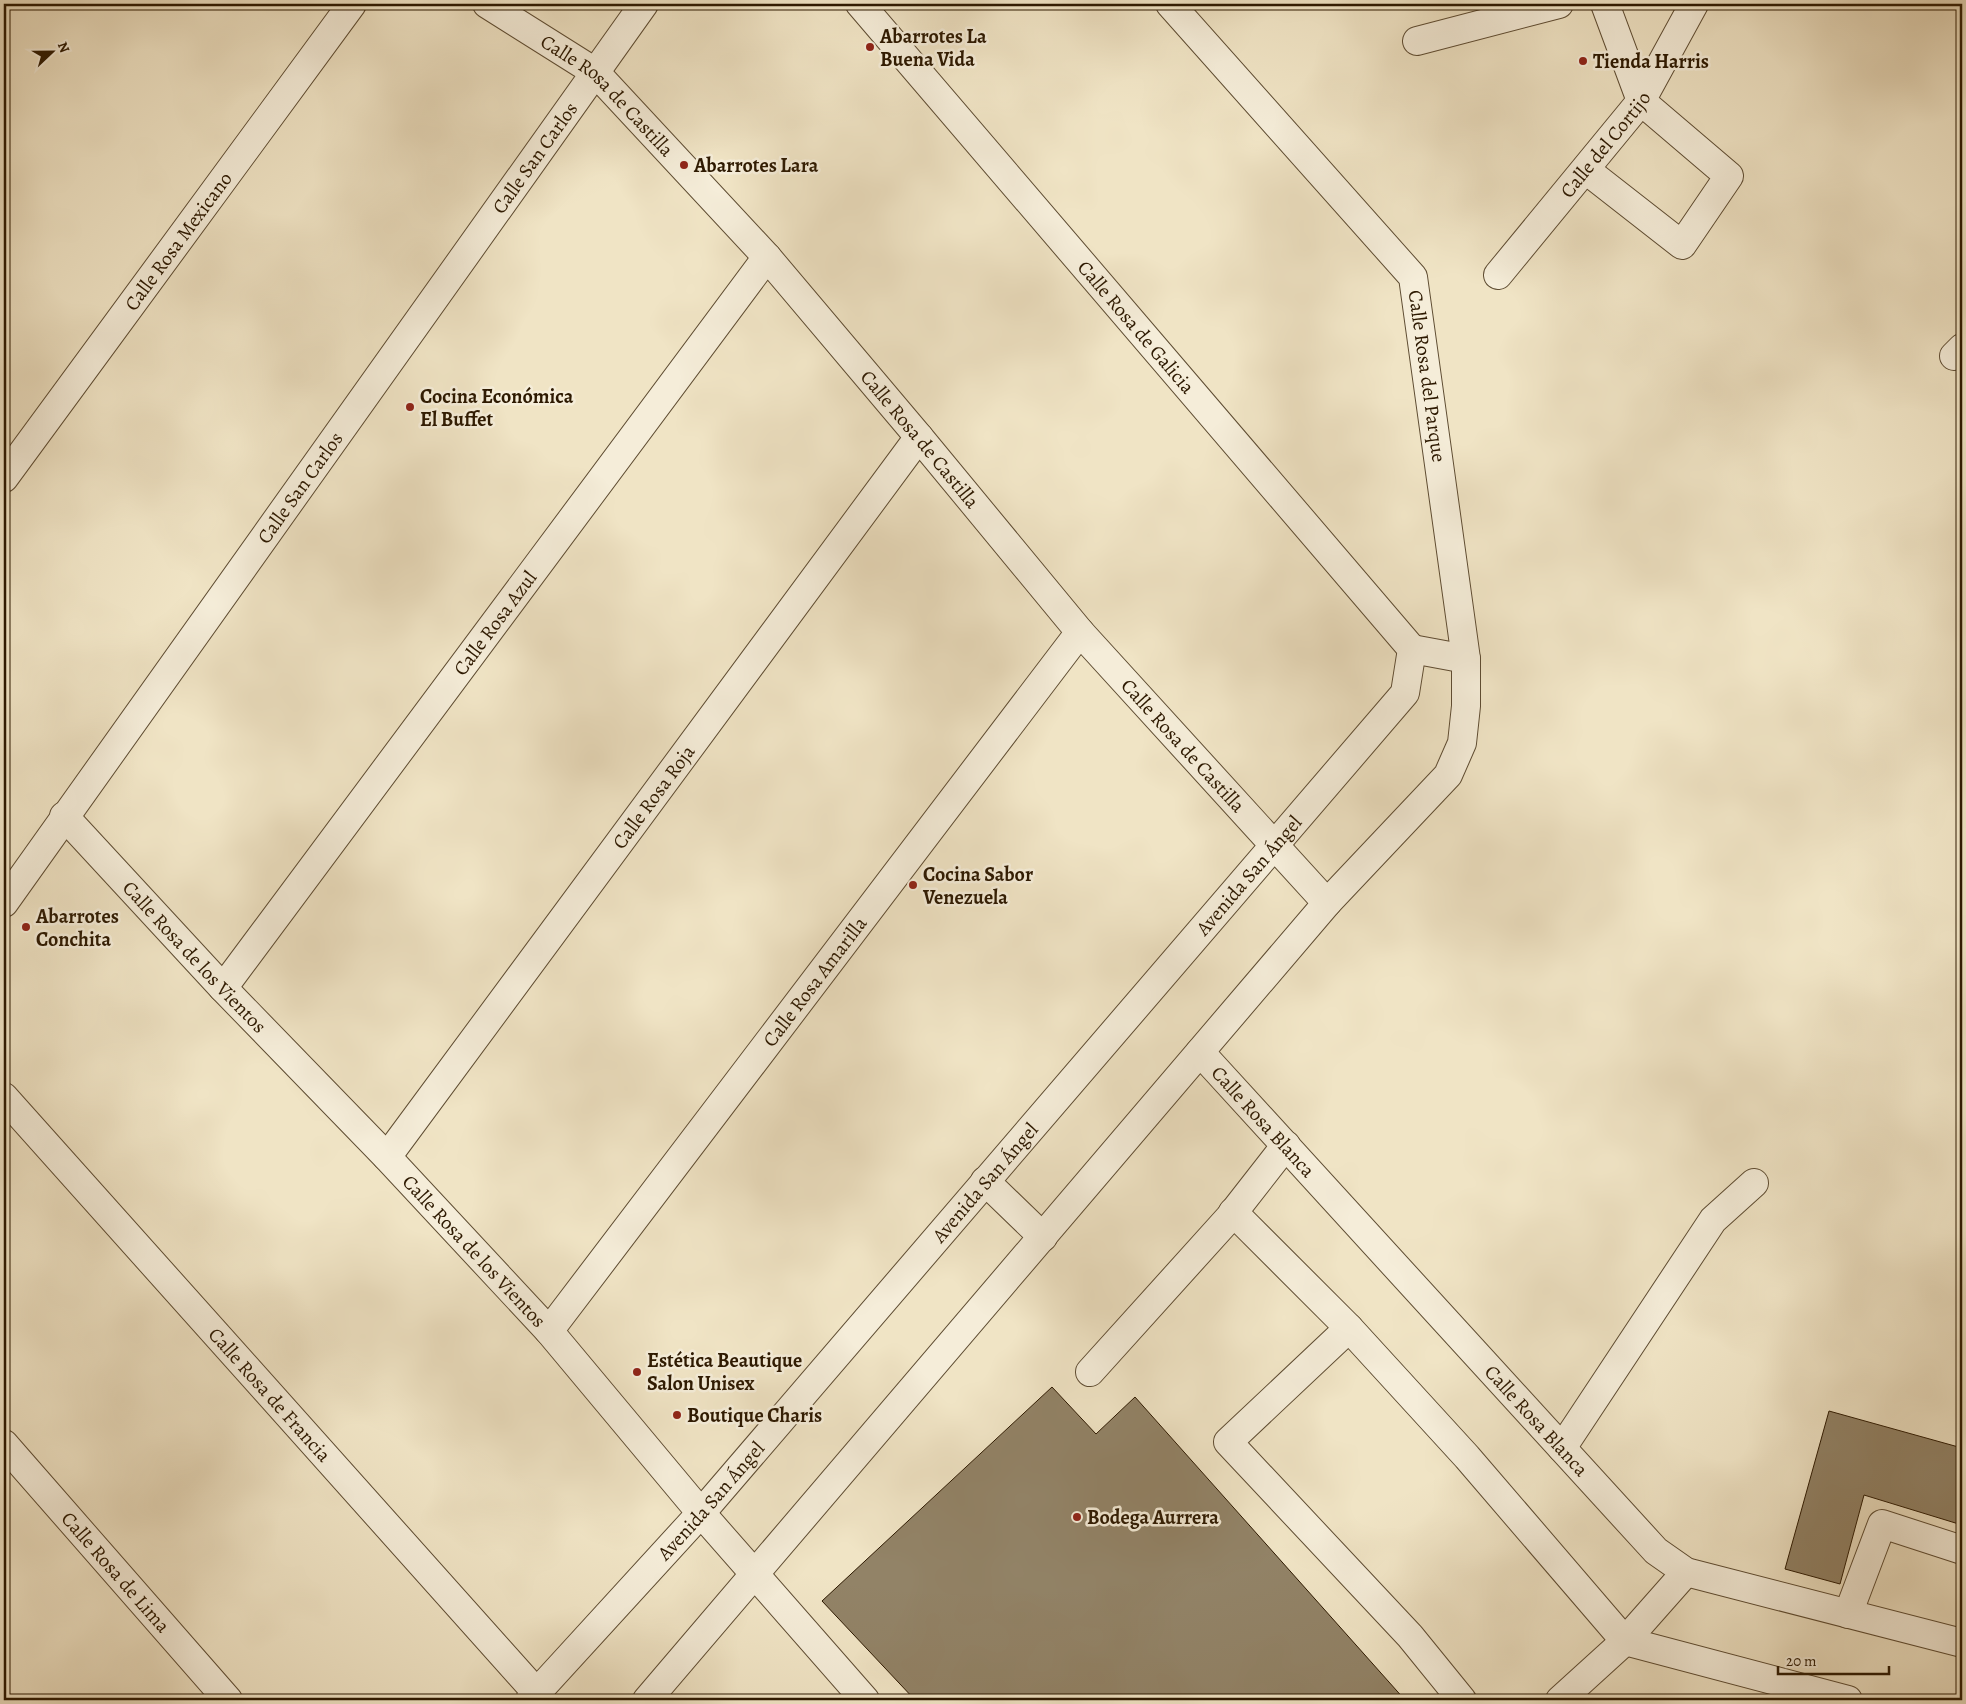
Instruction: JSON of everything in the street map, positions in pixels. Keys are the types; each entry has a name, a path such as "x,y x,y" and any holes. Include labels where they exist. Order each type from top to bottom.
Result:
{"street":[{"name":"Calle Rosa Mexicano","path":"4,478 352,4"},
{"name":"Calle Rosa de Castilla","path":"487,4 595,72 767,257 1080,632 1327,903"},
{"name":"Calle San Carlos","path":"4,903 64,816 644,4"},
{"name":"Calle Rosa de Galicia","path":"860,4 1412,649"},
{"name":"Calle Rosa del Parque","path":"1170,4 1413,277 1466,659"},
{"path":"1417,41 1559,4"},
{"path":"1586,170 1682,245 1729,176 1641,101 1605,4"},
{"name":"Calle del Cortijo","path":"1498,275 1641,101 1694,4"},
{"name":"Calle Rosa Azul","path":"224,988 767,257"},
{"name":"Calle Rosa Roja","path":"386,1157 919,437"},
{"name":"Calle Rosa Amarilla","path":"549,1331 1080,632"},
{"path":"647,1700 1327,903 1448,775 1462,743 1466,706 1466,659 1412,649"},
{"name":"Avenida San Ángel","path":"533,1696 701,1513 1405,693 1412,649"},
{"name":"Calle Rosa de los Vientos","path":"64,816 549,1331 754,1575 865,1700"},
{"name":"Calle Rosa Blanca","path":"1200,1052 1656,1551 1686,1572 1962,1643"},
{"name":"Calle Rosa de Francia","path":"4,1097 533,1696"},
{"path":"1090,1372 1233,1212 1286,1145"},
{"path":"985,1181 1043,1237"},
{"path":"1562,1448 1713,1220 1754,1183"},
{"path":"1233,1212 1349,1328 1467,1457 1625,1641 1848,1700"},
{"path":"1349,1328 1228,1442 1410,1636 1462,1700"},
{"name":"Calle Rosa de Lima","path":"4,1444 228,1700"},
{"path":"1848,1614 1882,1524 1962,1550"},
{"path":"1560,1700 1625,1641 1686,1572"}],"building":[{"name":"Bodega Aurrera","path":"1052,1387 1096,1434 1135,1397 1405,1700 915,1700 822,1601"},
{"path":"1829,1411 1962,1448 1962,1525 1864,1495 1840,1584 1785,1569"}],"place":[{"name":"Abarrotes La Buena Vida","path":"870,47"},
{"name":"Tienda Harris","path":"1583,61"},
{"name":"Abarrotes Lara","path":"684,165"},
{"name":"Cocina Económica El Buffet","path":"410,407"},
{"name":"Cocina Sabor Venezuela","path":"913,885"},
{"name":"Abarrotes Conchita","path":"26,927"},
{"name":"Estética Beautique Salon Unisex","path":"637,1372"},
{"name":"Boutique Charis","path":"677,1415"},
{"name":"Bodega Aurrera","path":"1077,1517"}]}
